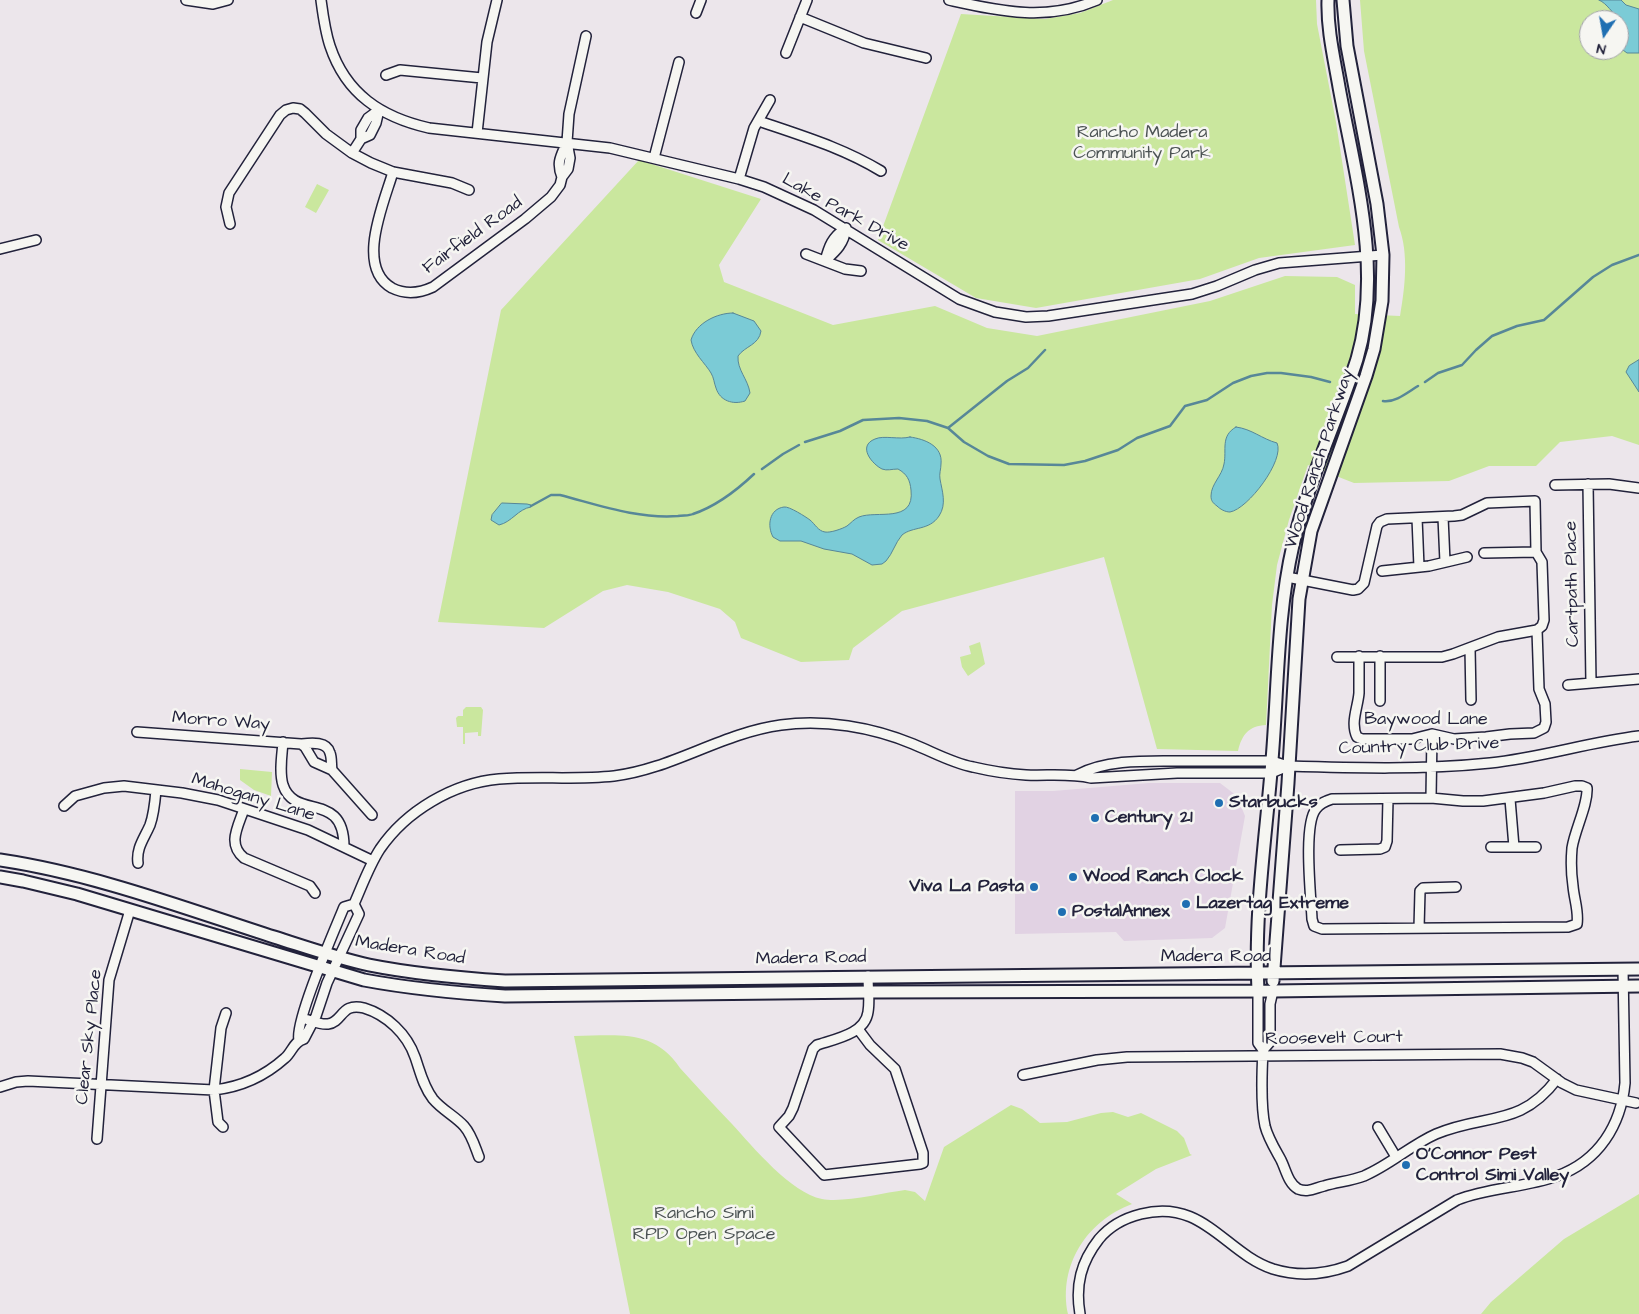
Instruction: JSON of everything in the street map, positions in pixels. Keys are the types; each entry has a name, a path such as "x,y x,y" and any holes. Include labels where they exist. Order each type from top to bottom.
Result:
{"main road":[{"name":"Wood Ranch Parkway","path":"1258,991 1256,957 1262,864 1272,767 1287,577 1292,547 1302,512 1334,419 1349,385 1363,339 1368,258 1363,217 1331,41 1328,0"},
{"name":"Wood Ranch Parkway","path":"1273,991 1299,599 1302,580 1311,531 1374,349 1382,301 1383,255 1377,204 1347,46 1343,0"},
{"name":"Madera Road","path":"0,860 35,865 80,876 339,957 415,973 505,980 1639,969"},
{"name":"Madera Road","path":"0,877 51,887 364,980 412,989 504,996 868,992 1273,991 1639,986"}],"street":[{"path":"186,0 214,4 228,0"},
{"name":"Lake Park Drive","path":"321,0 329,45 334,56 357,92 379,110 410,124 429,128 610,148 739,179 764,187 790,197 846,228 959,299 995,312 1026,317 1053,316 1192,294 1256,270 1279,264 1368,258 1383,255"},
{"path":"477,133 487,42 497,0"},
{"path":"696,13 701,0"},
{"path":"786,53 807,0"},
{"path":"948,0 995,10 1027,13 1059,11 1097,0"},
{"path":"800,17 864,43 926,58"},
{"name":"Fairfield Road","path":"393,172 376,232 374,262 379,276 388,285 402,291 416,293 433,287 524,220 551,198 560,185 562,177 559,168 560,157 568,142 569,114 586,36"},
{"path":"654,158 679,62"},
{"path":"386,75 400,70 482,78"},
{"path":"739,179 754,128 770,100"},
{"path":"230,224 226,207 229,194 280,115 286,110 293,108 305,112 326,134 371,164 393,172 452,183 469,190"},
{"path":"352,153 361,139 370,135 376,123 379,110"},
{"path":"759,121 835,147 881,171"},
{"path":"825,261 829,244 836,234 846,228"},
{"path":"0,249 36,240"},
{"path":"806,254 845,269 861,272"},
{"name":"Cartpath Place","path":"1588,484 1591,683"},
{"path":"1555,485 1609,484 1639,488"},
{"path":"1287,577 1353,590 1358,589 1364,582 1377,526 1380,522 1387,519 1462,515 1487,503 1535,501 1536,552 1542,562 1544,620 1542,626 1537,630 1498,637 1442,657 1337,657"},
{"path":"1443,517 1444,562"},
{"path":"1417,518 1419,567"},
{"path":"1484,553 1536,552"},
{"path":"1382,571 1419,567 1467,557"},
{"name":"Baywood Lane","path":"1359,656 1359,696 1355,711 1355,733 1357,737 1362,739 1412,740 1432,734 1454,739 1534,733 1544,728 1546,722 1545,704 1539,689 1537,630"},
{"path":"1470,648 1470,700"},
{"name":"Baywood Lane","path":"1380,656 1380,701"},
{"path":"1568,684 1639,679"},
{"name":"Country Club Drive","path":"354,904 373,861 392,835 405,821 428,804 460,788 497,779 592,778 622,774 667,762 738,735 761,728 782,725 826,724 871,731 913,744 971,767 1034,776 1077,775 1087,770 1147,761 1272,767 1398,768 1471,765 1520,759 1585,744 1639,736"},
{"name":"Morro Way","path":"137,732 318,744 326,747 331,754 332,770"},
{"path":"1431,798 1432,734"},
{"path":"284,742 281,773 285,790 300,803 324,809 336,818 342,828 344,847"},
{"name":"Morro Way","path":"302,744 314,762 332,770 372,815"},
{"name":"Mahogany Lane","path":"64,806 74,796 104,788 124,786 200,796 308,830 373,861"},
{"path":"1575,786 1587,788 1588,795 1577,826 1571,866 1572,886 1578,915 1577,924 1568,927 1322,929 1314,926 1312,920 1309,842 1310,824 1316,808 1332,799 1431,798 1463,802 1510,799 1575,786"},
{"path":"138,863 136,854 150,825 154,812 156,790"},
{"path":"1340,850 1380,849 1385,847 1387,841 1388,799"},
{"path":"1510,799 1514,847"},
{"path":"244,809 234,840 234,847 238,853 244,858 310,886 315,893"},
{"path":"1491,847 1536,847"},
{"path":"1419,928 1420,891 1422,888 1456,887"},
{"path":"0,1086 28,1081 214,1090 241,1085 259,1077 286,1058 298,1040 297,1035 302,1018 325,953 344,907 354,904 359,914 313,1021 304,1039 298,1040"},
{"name":"Clear Sky Place","path":"97,1139 109,980 130,910"},
{"path":"1080,1314 1078,1290 1084,1261 1103,1234 1115,1225 1149,1212 1162,1211 1184,1214 1204,1223 1258,1262 1272,1268 1300,1275 1332,1272 1348,1266 1457,1200 1474,1193 1556,1177 1572,1170 1594,1154 1604,1143 1613,1130 1623,1101 1625,1083 1624,969"},
{"path":"858,1029 870,1045 895,1069 923,1153 923,1163 824,1175 779,1128 793,1108 813,1049 817,1045 858,1029 866,1018 868,976"},
{"name":"Wood Ranch Parkway","path":"1258,991 1258,1043 1263,1053 1265,1126 1292,1184 1301,1190 1313,1190 1322,1186 1353,1180 1370,1173 1396,1157"},
{"name":"Wood Ranch Parkway","path":"1263,1053 1270,1042 1270,1004 1273,991"},
{"path":"302,1018 325,1024 332,1023 349,1008 357,1007 374,1012 394,1025 410,1045 427,1090 441,1108 464,1125 479,1157"},
{"path":"223,1127 218,1122 214,1090 221,1028 226,1013"},
{"name":"Roosevelt Court","path":"1023,1075 1112,1058 1263,1053 1500,1054 1533,1062 1576,1090 1636,1103"},
{"path":"1378,1127 1396,1157 1444,1130 1520,1111 1540,1098 1557,1079"}],"shaded area":[{"path":"1149,783 1220,783 1237,796 1245,816 1225,928 1212,938 1124,941 1116,932 1015,934 1015,791 1053,791"}],"green space":[{"name":"Rancho Madera Community Park","path":"1113,0 1316,0 1317,24 1336,122 1355,245 1259,258 1200,279 1036,308 976,298 878,240 961,14 1045,19 1080,13"},
{"path":"1360,0 1639,0 1639,445 1612,436 1560,442 1536,466 1489,466 1449,481 1354,483 1308,465 1289,520 1277,565 1272,605 1266,725 1255,727 1247,732 1238,751 1157,749 1104,557 902,611 853,648 849,660 801,662 741,638 735,622 720,609 668,592 627,585 603,591 544,628 438,622 501,310 639,160 761,199 719,265 724,282 833,325 935,306 987,328 1037,336 1210,301 1285,276 1337,277 1355,285 1355,314 1400,316 1405,283 1405,260 1364,51"},
{"path":"317,184 329,190 316,213 305,207"},
{"path":"980,642 985,664 968,676 962,667 960,657 971,654 969,646"},
{"path":"466,707 481,707 483,710 481,736 478,736 478,732 465,733 465,744 463,744 463,727 457,727 456,718 463,716 463,710"},
{"path":"240,769 272,772 271,796 254,790 240,780"},
{"name":"Rancho Simi RPD Open Space","path":"574,1036 633,1037 646,1040 658,1046 669,1055 773,1168 798,1188 822,1199 852,1199 905,1190 915,1192 925,1201 944,1147 1011,1105 1022,1109 1040,1123 1067,1122 1101,1113 1113,1112 1128,1117 1141,1113 1177,1131 1184,1138 1192,1155 1156,1169 1116,1194 1132,1204 1102,1221 1089,1233 1079,1247 1067,1279 1068,1314 630,1314"},
{"path":"1639,1194 1639,1314 1481,1314 1491,1302 1564,1239"}],"water":[{"path":"1599,0 1621,0 1626,5 1639,9 1639,53 1629,53 1629,10 1610,10"},
{"path":"727,313 733,313 754,321 761,331 758,339 738,356 739,366 750,393 745,401 736,402 724,399 718,392 709,369 697,354 691,340 697,329 708,320"},
{"path":"1639,360 1639,392 1626,372 1629,366"},
{"path":"1236,427 1277,443 1278,451 1276,461 1270,472 1255,493 1238,509 1228,512 1214,504 1211,492 1223,468 1226,439"},
{"path":"883,437 910,437 932,444 939,452 941,458 940,477 943,507 939,516 931,524 902,535 886,561 882,564 872,565 852,554 824,549 801,541 780,541 773,537 770,523 772,514 779,508 790,508 810,520 820,530 827,532 845,527 859,517 893,514 907,508 911,501 911,490 906,475 898,469 886,470 878,467 868,455 867,446 875,439"},
{"path":"502,503 527,504 531,505 531,507 522,510 508,521 499,525 491,520 492,515"}],"waterway":[{"path":"1425,382 1438,373 1462,365 1492,336 1517,326 1544,320 1593,277 1612,265 1639,255"},
{"path":"948,428 1007,381 1028,368 1045,350"},
{"path":"805,442 840,431 863,420 899,418 927,421 948,428 964,442 988,456 1009,464 1064,465 1085,461 1118,450 1137,438 1170,426 1185,406 1207,400 1233,383 1251,376 1281,373 1330,382"},
{"path":"1383,401 1397,399 1418,386"},
{"path":"762,469 799,445"},
{"path":"531,506 551,495 560,495 633,513 663,516 690,515 718,502 754,474"}],"place":[{"name":"Starbucks","path":"1219,803"},
{"name":"Century 21","path":"1095,818"},
{"name":"Wood Ranch Clock","path":"1073,877"},
{"name":"Viva La Pasta","path":"1034,887"},
{"name":"Lazertag Extreme","path":"1186,904"},
{"name":"PostalAnnex","path":"1062,912"},
{"name":"O'Connor Pest Control Simi Valley","path":"1406,1165"}]}
